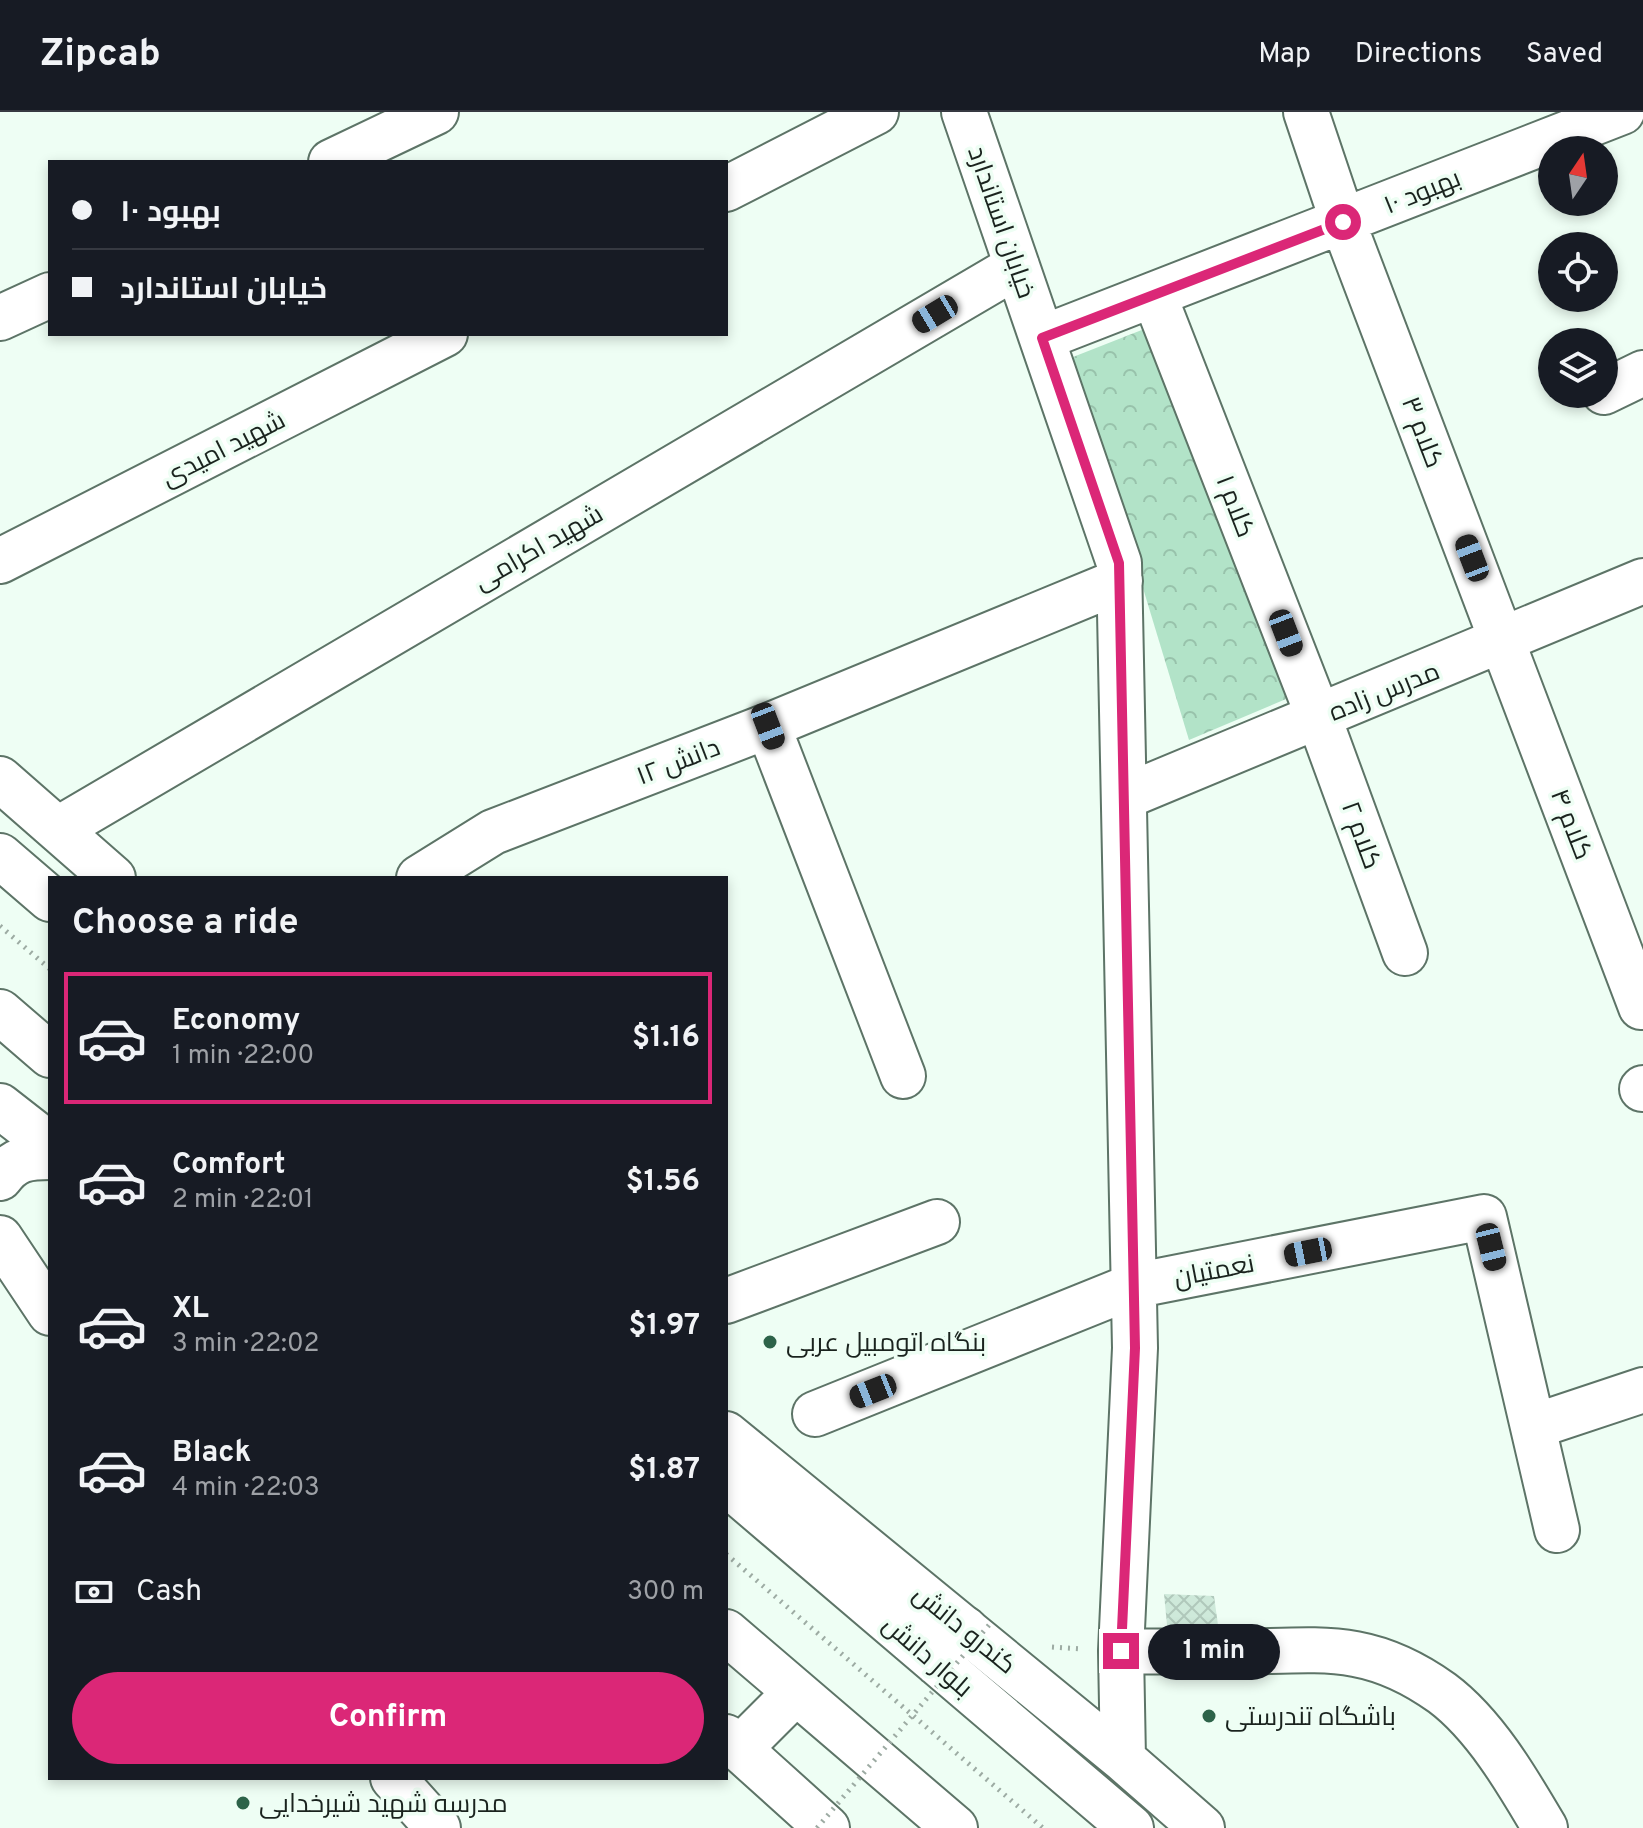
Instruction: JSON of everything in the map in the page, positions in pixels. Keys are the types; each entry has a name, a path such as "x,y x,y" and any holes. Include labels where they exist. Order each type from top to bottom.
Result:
{"street":[{"path":"335,160 436,112"},
{"path":"728,188 876,112"},
{"name":"خیابان استاندارد","path":"964,112 1119,563 1135,1348 1121,1651 1123,1759"},
{"name":"کلام ۳","path":"1306,112 1343,222 1504,642"},
{"name":"بهبود ۱۰","path":"1042,338 1343,222 1526,129 1622,112"},
{"name":"شهید اکرامی","path":"60,828 1017,266"},
{"name":"کلام ۱","path":"1154,295 1319,718"},
{"path":"0,318 48,296"},
{"name":"شهید امیدی","path":"0,561 441,336"},
{"path":"1618,385 1643,373"},
{"name":"دانش ۱۲","path":"440,873 493,832 768,726 1120,581"},
{"name":"مدرس زاده","path":"1124,797 1504,642 1643,581"},
{"name":"کلام ۴","path":"1504,642 1641,1007"},
{"name":"کلام ۲","path":"1319,718 1405,953"},
{"path":"768,726 903,1076"},
{"path":"0,779 60,828 111,876"},
{"path":"0,856 48,897"},
{"path":"0,1012 48,1053"},
{"path":"0,1106 48,1143"},
{"path":"0,1178 9,1165 26,1157 48,1157"},
{"name":"نعمتیان","path":"815,1414 1133,1286 1484,1217 1535,1426"},
{"path":"728,1300 937,1222"},
{"path":"0,1238 13,1284 48,1311"},
{"path":"1557,1530 1535,1426 1643,1390"},
{"name":"کندرو دانش","path":"728,1436 977,1627 1202,1828"},
{"name":"بلوار دانش","path":"728,1485 1131,1828"},
{"path":"937,1663 977,1627"},
{"path":"728,1634 955,1828"},
{"path":"1121,1651 1338,1649 1384,1661 1442,1693 1471,1722 1522,1789 1545,1828"},
{"path":"796,1692 733,1743 827,1828"},
{"path":"395,1780 438,1828"}],"path":[{"path":"0,926 48,967"},
{"path":"728,1556 1043,1828"},
{"path":"817,1828 977,1627"},
{"path":"1049,1647 1121,1651"}],"green space":[{"path":"1157,324 1298,694 1189,740 1073,357"}],"building":[{"path":"1164,1594 1214,1596 1221,1647 1169,1645"}],"place":[{"name":"بنگاه اتومبیل عربی","path":"770,1342"},
{"name":"باشگاه تندرستی","path":"1209,1716"},
{"name":"مدرسه شهید شیرخدایی","path":"243,1803"}],"route":[{"path":"1121,1651 1135,1348 1119,563 1042,338 1343,222"}]}
